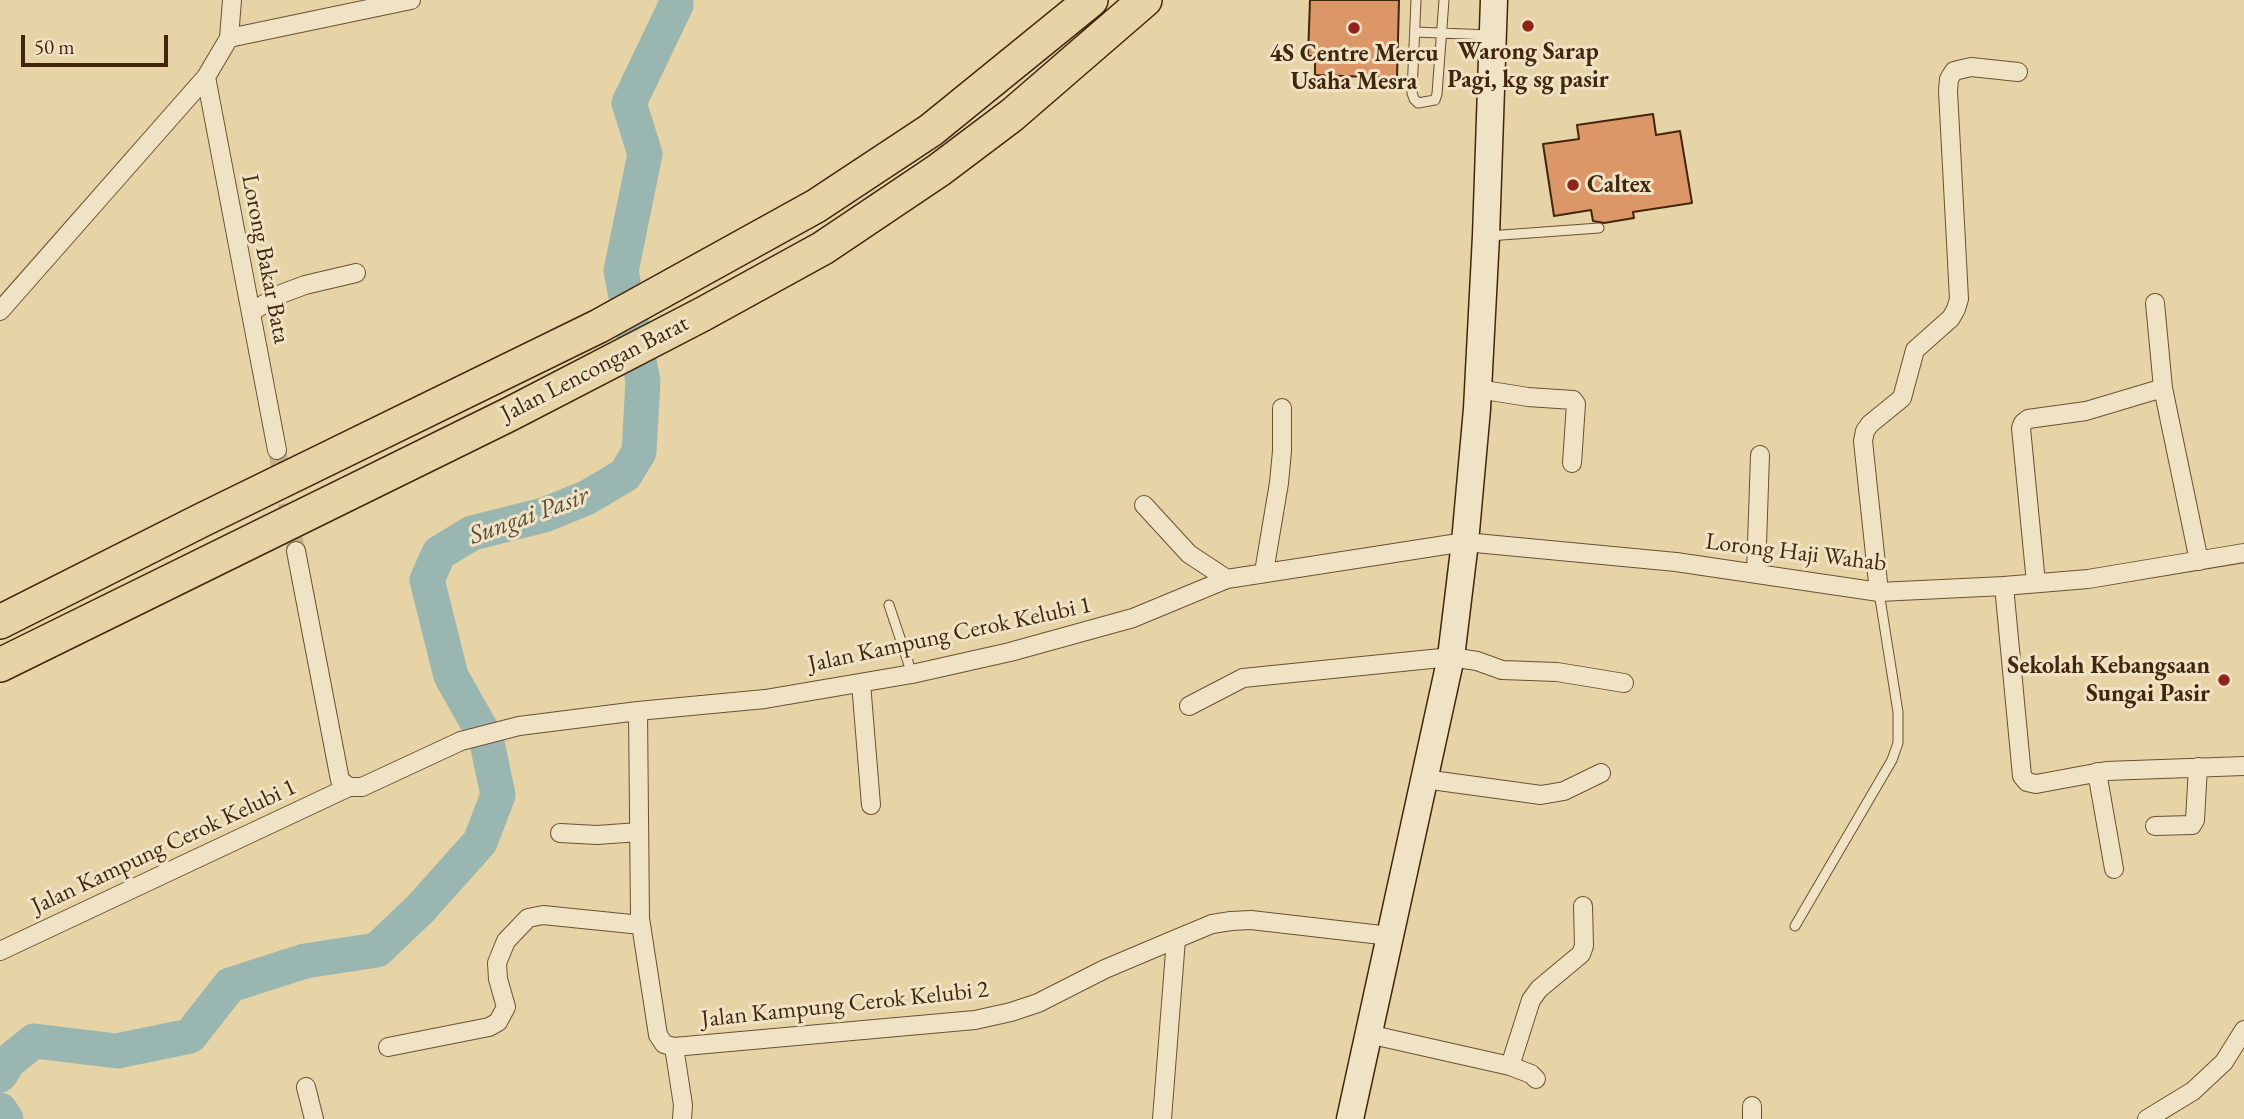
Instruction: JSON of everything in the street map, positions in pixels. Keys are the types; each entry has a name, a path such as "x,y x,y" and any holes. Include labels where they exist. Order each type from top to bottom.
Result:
{"highway":[{"name":"Jalan Lencongan Barat","path":"0,622 599,326 816,206 931,130 1091,0"},
{"name":"Jalan Lencongan Barat","path":"0,665 615,359 823,248 939,170 1012,115 1144,0"}],"main road":[{"path":"1350,1119 1451,657 1465,542 1478,389 1494,0"}],"street":[{"path":"0,311 206,77 229,37 232,0"},
{"path":"229,37 347,7 411,0"},
{"path":"1879,592 1863,441 1865,431 1902,398 1914,351 1951,318 1959,299 1949,79 1954,71 1971,67 2018,72"},
{"name":"Lorong Bakar Bata","path":"206,77 277,450"},
{"path":"251,312 281,294 305,285 356,273"},
{"path":"2155,303 2162,388 2199,561"},
{"path":"2036,583 2021,428 2023,423 2028,419 2085,411 2162,388"},
{"path":"1478,389 1573,400 1576,404 1572,463"},
{"path":"1264,572 1280,472 1282,408"},
{"path":"1756,574 1760,455"},
{"path":"1144,505 1189,554 1227,579"},
{"name":"Lorong Haji Wahab","path":"1465,542 1676,562 1879,592 2004,586 2129,574 2244,553"},
{"name":"Jalan Kampung Cerok Kelubi 1","path":"0,951 349,787 362,787 461,741 519,726 765,699 912,674 1010,652 1133,618 1227,579 1465,542"},
{"path":"296,551 340,780 349,787"},
{"path":"2004,586 2022,776 2027,782 2036,784 2097,772 2244,766"},
{"path":"1189,706 1243,678 1451,657 1477,661 1502,670 1557,672 1625,683"},
{"path":"861,683 871,805"},
{"name":"Jalan Kampung Cerok Kelubi 2","path":"638,711 641,925 658,1035 664,1044 674,1047 975,1020 1011,1012 1038,1003 1105,969 1212,924 1251,920 1390,936"},
{"path":"2155,826 2192,825 2195,820 2198,768"},
{"path":"2097,772 2114,869"},
{"path":"1424,779 1553,794 1601,773"},
{"path":"560,833 597,835 639,832"},
{"path":"1510,1066 1531,1000 1539,989 1581,954 1584,946 1583,906"},
{"path":"388,1047 498,1023 506,1007 498,979 497,963 506,941 528,918 543,915 641,925"},
{"path":"1162,1119 1176,939"},
{"path":"2147,1119 2193,1091 2224,1062 2244,1030"},
{"path":"1368,1034 1510,1066 1531,1074 1536,1079"},
{"path":"674,1047 683,1105 682,1119"},
{"path":"306,1087 314,1119"}],"lane":[{"path":"1416,0 1412,93 1418,103 1435,100 1437,94 1444,0"},
{"path":"1415,32 1493,35"},
{"path":"1486,236 1599,228"},
{"path":"1795,926 1892,760 1898,743 1898,712 1879,592"},
{"path":"890,605 912,674"}],"building":[{"name":"4S Centre Mercu Usaha Mesra","path":"1310,0 1399,0 1397,78 1315,75 1315,56 1308,56"},
{"path":"1653,114 1656,135 1680,131 1692,203 1633,212 1634,218 1604,223 1593,221 1591,210 1554,216 1543,144 1579,139 1577,125"}],"waterway":[{"name":"Sungai Pasir","path":"0,1075 8,1062 34,1041 117,1051 190,1036 230,985 305,961 377,950 421,908 480,842 498,795 486,738 451,676 427,580 439,553 472,533 544,515 586,498 625,475 639,452 643,381 621,271 645,154 629,103 676,0"},
{"name":"Sungai Pasir","path":"0,1110 6,1119"}],"tunnel":[{"path":"277,450 296,551"}],"place":[{"name":"Warong Sarap Pagi, kg sg pasir","path":"1528,26"},
{"name":"4S Centre Mercu Usaha Mesra","path":"1354,28"},
{"name":"Caltex","path":"1573,185"},
{"name":"Sekolah Kebangsaan Sungai Pasir","path":"2224,680"}]}
